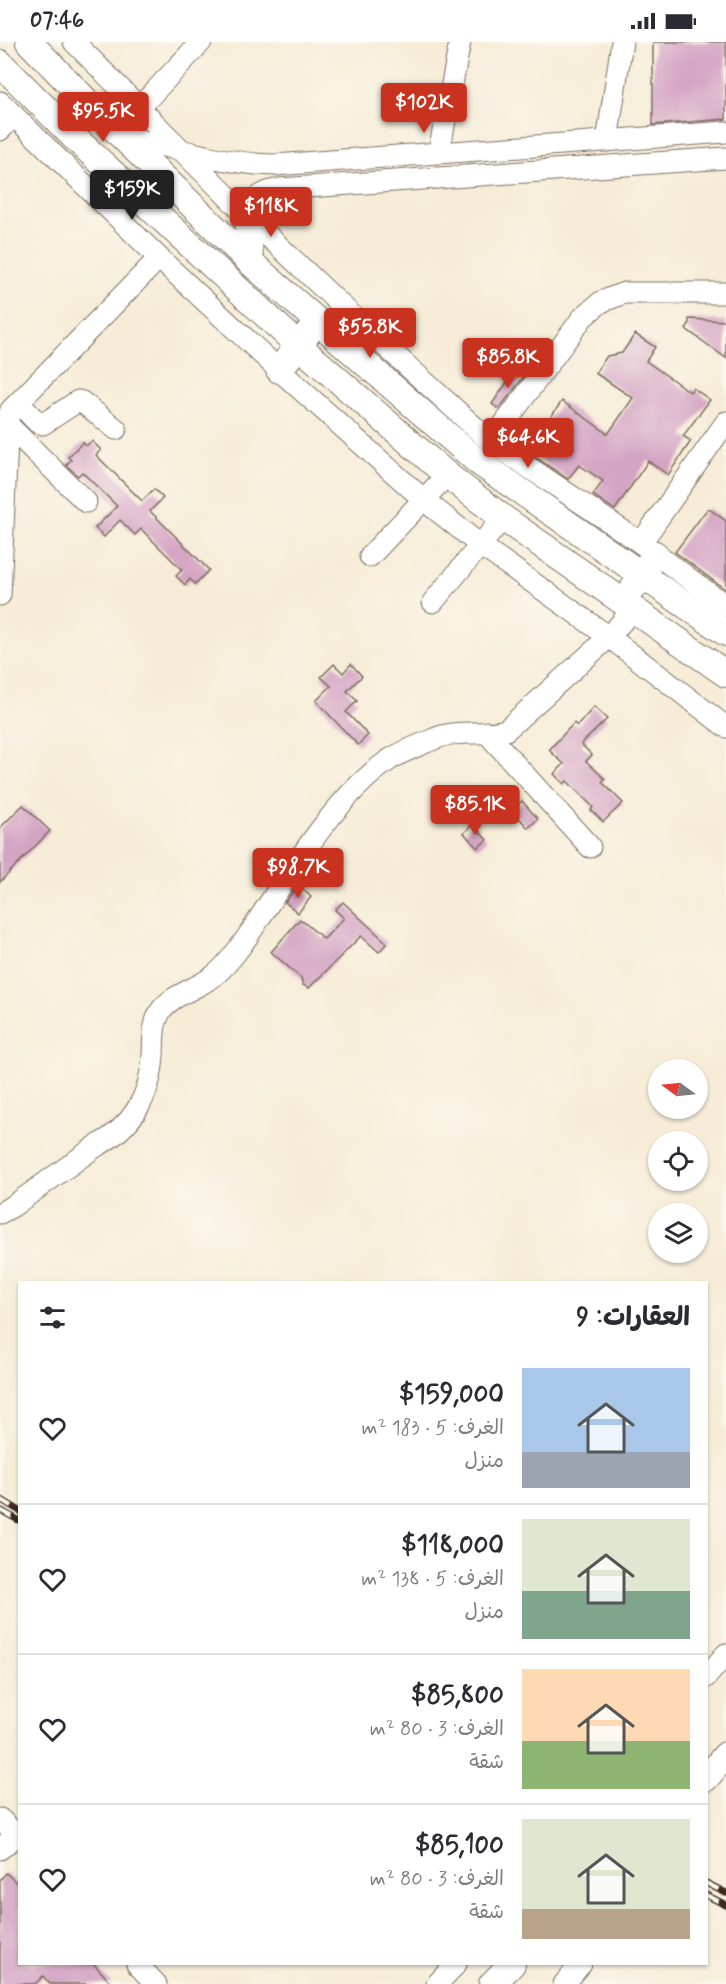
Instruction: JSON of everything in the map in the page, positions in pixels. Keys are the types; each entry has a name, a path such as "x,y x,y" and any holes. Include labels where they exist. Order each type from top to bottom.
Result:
{"main road":[{"path":"29,42 250,262 477,461 646,557 726,633"},
{"path":"0,63 76,139 298,345 447,475 503,518 726,674"},
{"path":"76,139 101,116"},
{"path":"248,217 250,262"},
{"path":"279,370 317,321"},
{"path":"628,606 646,557"},
{"path":"708,1776 726,1755"},
{"path":"492,1984 511,1965"}],"street":[{"path":"74,42 248,217 491,442 646,557 726,606"},
{"path":"140,107 201,42"},
{"path":"439,152 460,42"},
{"path":"607,141 622,42"},
{"path":"5,116 279,370 424,500 726,727"},
{"path":"122,136 218,160 275,165 726,132"},
{"path":"400,155 402,180"},
{"path":"248,217 251,206 258,197 268,191 726,158"},
{"path":"0,595 8,418 11,410 159,258"},
{"path":"491,442 583,317 601,302 624,293 726,293"},
{"path":"19,402 37,422 43,424 78,401 82,402 116,429"},
{"path":"646,557 726,422"},
{"path":"8,425 86,501"},
{"path":"370,556 447,475"},
{"path":"433,602 503,518"},
{"path":"0,1213 108,1140 132,1116 148,1090 154,1029 163,1008 172,1000 215,975 234,954 284,880 331,817 361,783 391,759 436,738 458,733 506,730 609,637 628,606"},
{"path":"486,732 590,847"},
{"path":"708,1675 726,1654"},
{"path":"0,1819 18,1836 0,1849"},
{"path":"138,1965 156,1984"},
{"path":"437,1984 455,1965"},
{"path":"564,1984 580,1965"}],"building":[{"path":"653,42 726,42 726,119 653,125"},
{"path":"689,319 726,321 726,358 686,329"},
{"path":"635,334 655,347 646,361 690,392 693,388 710,400 683,436 691,441 668,475 648,461 615,510 593,495 603,481 579,465 568,479 518,445 526,435 534,441 562,401 608,434 633,398 595,373 607,356 622,353"},
{"path":"516,369 525,375 499,409 492,404"},
{"path":"92,441 101,450 96,455 142,501 154,489 163,498 150,511 209,570 195,584 190,579 185,585 176,576 182,570 141,529 135,535 120,520 104,537 95,528 117,506 82,472 78,476 66,465 71,460 68,457 83,442 86,446"},
{"path":"708,508 726,521 726,590 675,552"},
{"path":"334,664 343,673 351,664 362,676 347,691 357,701 346,712 368,735 358,745 316,701 331,686 321,677"},
{"path":"594,707 607,719 581,744 592,755 586,761 605,779 602,782 623,803 603,822 591,810 593,807 567,781 564,784 554,774 564,764 549,750 574,723 577,726"},
{"path":"522,801 538,819 528,828 512,810"},
{"path":"23,805 50,831 0,882 0,828"},
{"path":"473,824 487,840 477,848 464,833"},
{"path":"298,885 311,897 298,913 285,902"},
{"path":"343,902 387,943 379,952 361,936 309,988 303,985 301,978 271,952 300,919 324,939 344,918 335,910"},
{"path":"6,1873 18,1884 18,1965 95,1965 112,1984 50,1984 43,1976 35,1984 0,1984 0,1880"}],"railway":[{"path":"0,1499 18,1510"},
{"path":"0,1510 18,1520"},
{"path":"708,1884 726,1893"},
{"path":"708,1896 726,1905"}]}
